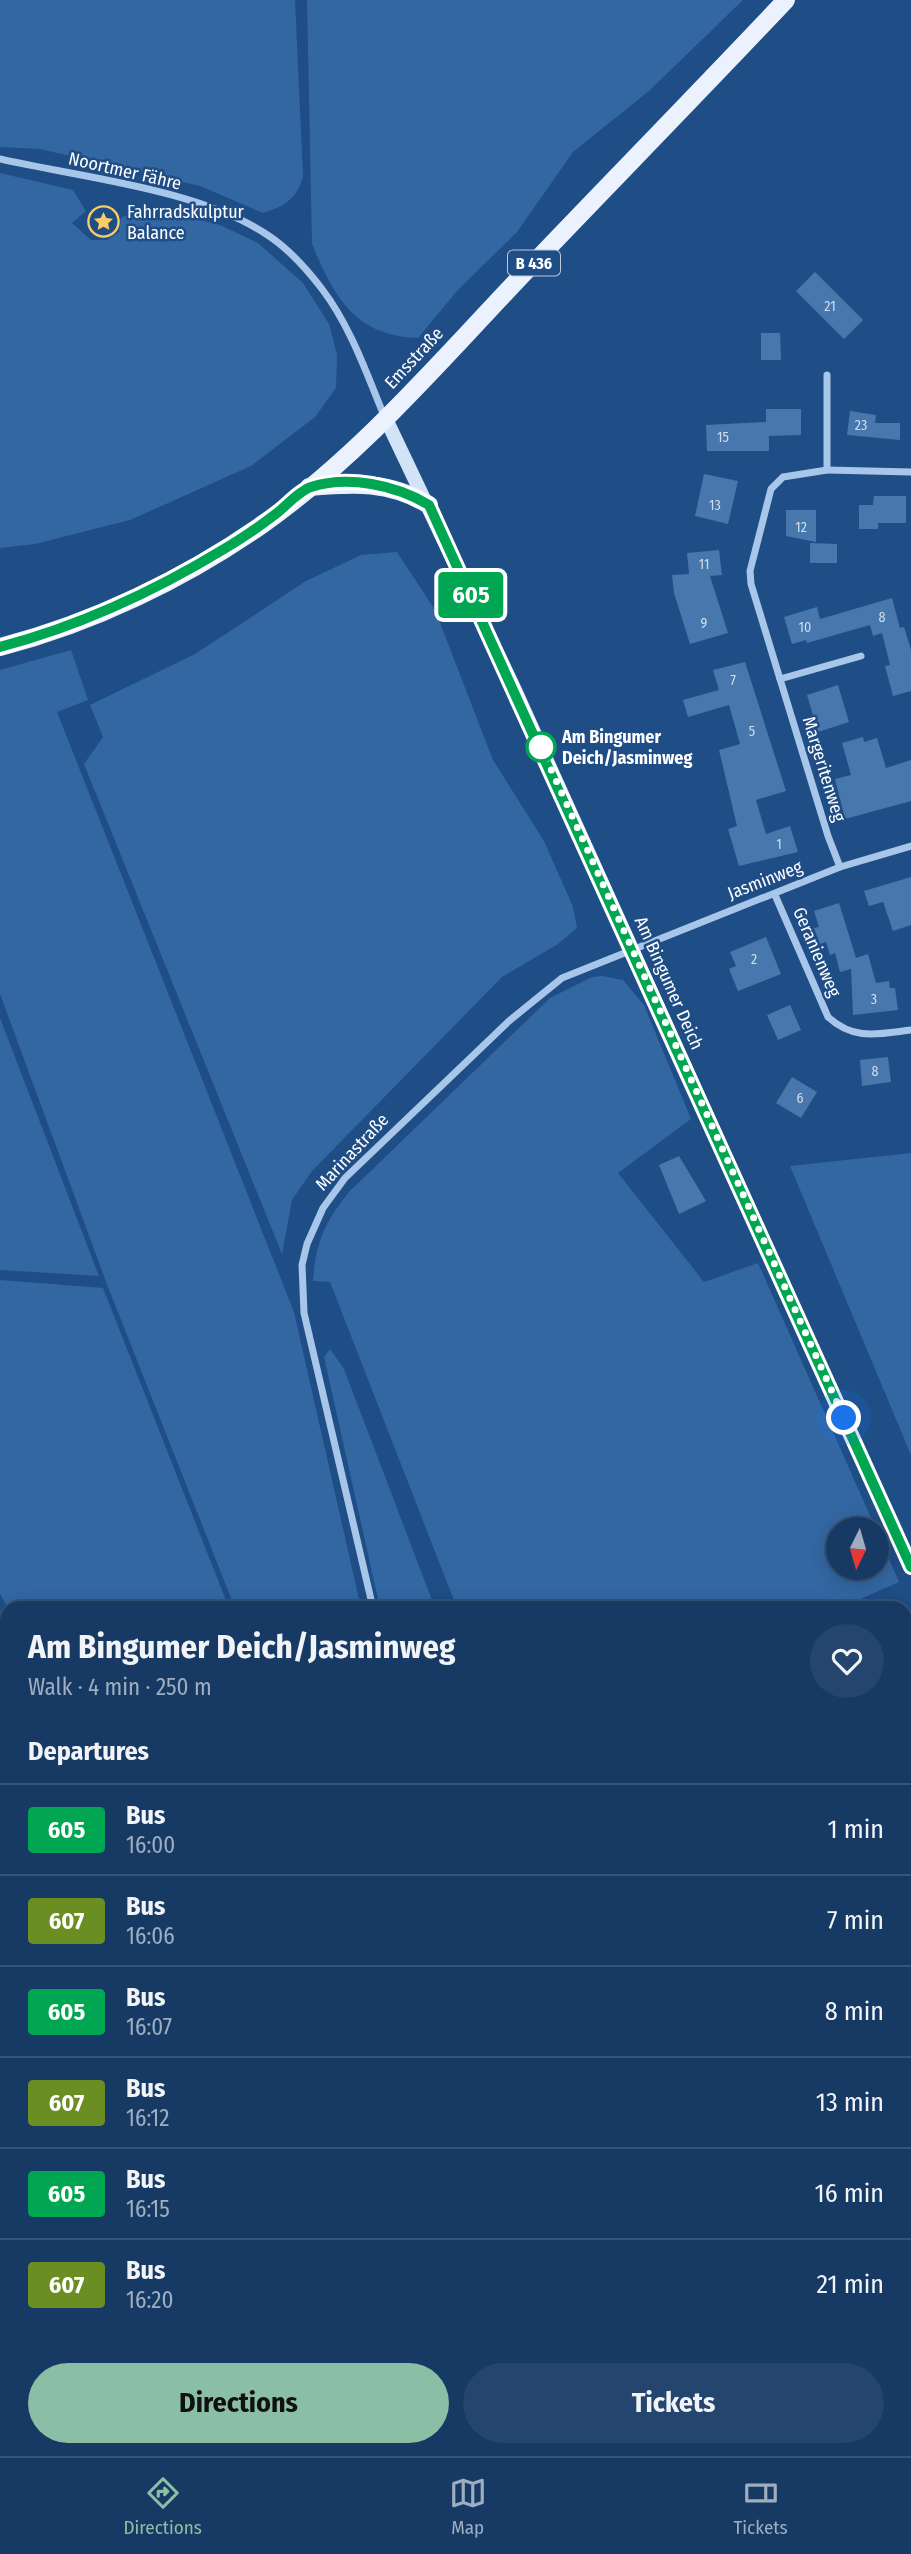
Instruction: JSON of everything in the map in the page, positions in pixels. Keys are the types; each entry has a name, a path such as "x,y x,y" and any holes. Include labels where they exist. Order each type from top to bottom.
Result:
{"main road":[{"name":"Emsstraße","path":"0,647 126,602 185,572 264,523 309,487 386,419 786,0"},
{"name":"Am Bingumer Deich","path":"386,419 429,505 911,1567"},
{"path":"309,487 368,483 401,491 429,505"}],"street":[{"name":"Noortmer Fähre","path":"0,159 189,201 264,233 293,255 323,290 343,321 386,419"},
{"path":"827,375 827,470"},
{"name":"Margeritenweg","path":"840,867 828,836 751,584 750,571 771,489 783,477 827,470 911,472"},
{"path":"780,679 861,656"},
{"name":"Jasminweg","path":"632,949 775,895 840,867 911,846"},
{"name":"Geranienweg","path":"775,895 828,1017 843,1031 870,1035 911,1030"},
{"name":"Marinastraße","path":"371,1601 304,1313 302,1265 312,1226 345,1178 509,1021 562,978 632,949"}],"shaded area":[{"path":"0,0 295,0 303,176 294,196 284,204 263,213 200,186 40,149 0,147"},
{"path":"307,0 743,0 649,91 573,152 517,232 457,291 418,338 396,336 378,330 350,310 329,281 312,244"},
{"path":"0,173 73,190 86,211 72,223 91,240 107,240 119,232 121,218 143,206 220,225 258,243 303,283 329,324 337,355 336,388 315,417 251,466 130,520 35,544 0,548"},
{"path":"397,552 435,610 493,760 544,841 573,907 577,928 558,944 502,977 312,1171 292,1200 282,1254 84,764 103,737 90,705 195,654 306,581 361,555"},
{"path":"71,650 88,700 57,712 294,1312 359,1601 232,1601 108,1287 0,994 0,670"},
{"path":"603,976 623,980 644,1005 691,1119 618,1173 704,1282 758,1263 871,1517 826,1517 826,1580 889,1580 889,1559 899,1582 856,1601 454,1601 330,1282 313,1281 317,1254 328,1222 350,1191 550,998 592,977"},
{"path":"0,1018 99,1276 0,1270"},
{"path":"911,1153 911,1455 790,1166"},
{"path":"0,1280 103,1288 226,1601 4,1601 0,1594"},
{"path":"330,1349 344,1369 432,1601 378,1601 324,1357"}],"building":[{"path":"815,272 863,320 844,339 796,291"},
{"path":"761,333 780,333 781,360 761,360"},
{"path":"766,409 801,409 801,435 769,436 769,451 707,451 706,425 766,422"},
{"path":"850,411 876,415 875,423 900,423 900,440 847,435"},
{"path":"704,474 738,481 728,524 695,516"},
{"path":"874,496 906,496 906,523 878,523 878,529 859,529 859,505 873,505"},
{"path":"786,510 816,510 816,542 786,536"},
{"path":"810,543 837,544 837,563 810,563"},
{"path":"719,550 722,575 710,576 728,633 690,644 674,593 672,575 689,574 687,553"},
{"path":"892,598 900,628 904,627 911,650 911,691 893,696 885,666 890,665 882,633 873,636 870,625 807,643 806,640 792,644 784,617 817,607 820,619"},
{"path":"745,662 786,791 756,800 766,834 790,826 798,852 739,866 728,829 737,826 719,750 740,744 729,705 688,717 683,700 719,690 713,670"},
{"path":"838,685 849,722 818,732 807,695"},
{"path":"863,737 864,742 877,738 886,768 911,760 911,801 845,819 835,779 851,775 842,743"},
{"path":"911,877 911,925 893,931 883,902 869,906 864,891"},
{"path":"839,903 856,958 868,954 876,983 889,981 890,988 895,988 898,1010 853,1015 851,969 840,972 835,953 830,955 826,942 820,944 814,928 819,927 814,911"},
{"path":"766,937 781,974 738,991 729,969 736,966 730,952"},
{"path":"790,1005 801,1030 778,1040 767,1015"},
{"path":"888,1057 891,1082 862,1086 860,1060"},
{"path":"792,1077 817,1092 801,1118 776,1103"},
{"path":"679,1156 706,1201 679,1214 659,1165"}],"bus line":[{"name":"605","path":"0,647 126,602 185,572 264,523 309,487 368,483 401,491 429,505 911,1567"}],"place":[{"name":"Fahrradskulptur Balance","path":"104,222"},
{"name":"Am Bingumer Deich/Jasminweg","path":"541,747"}],"route":[{"path":"541,747 844,1418"}]}
